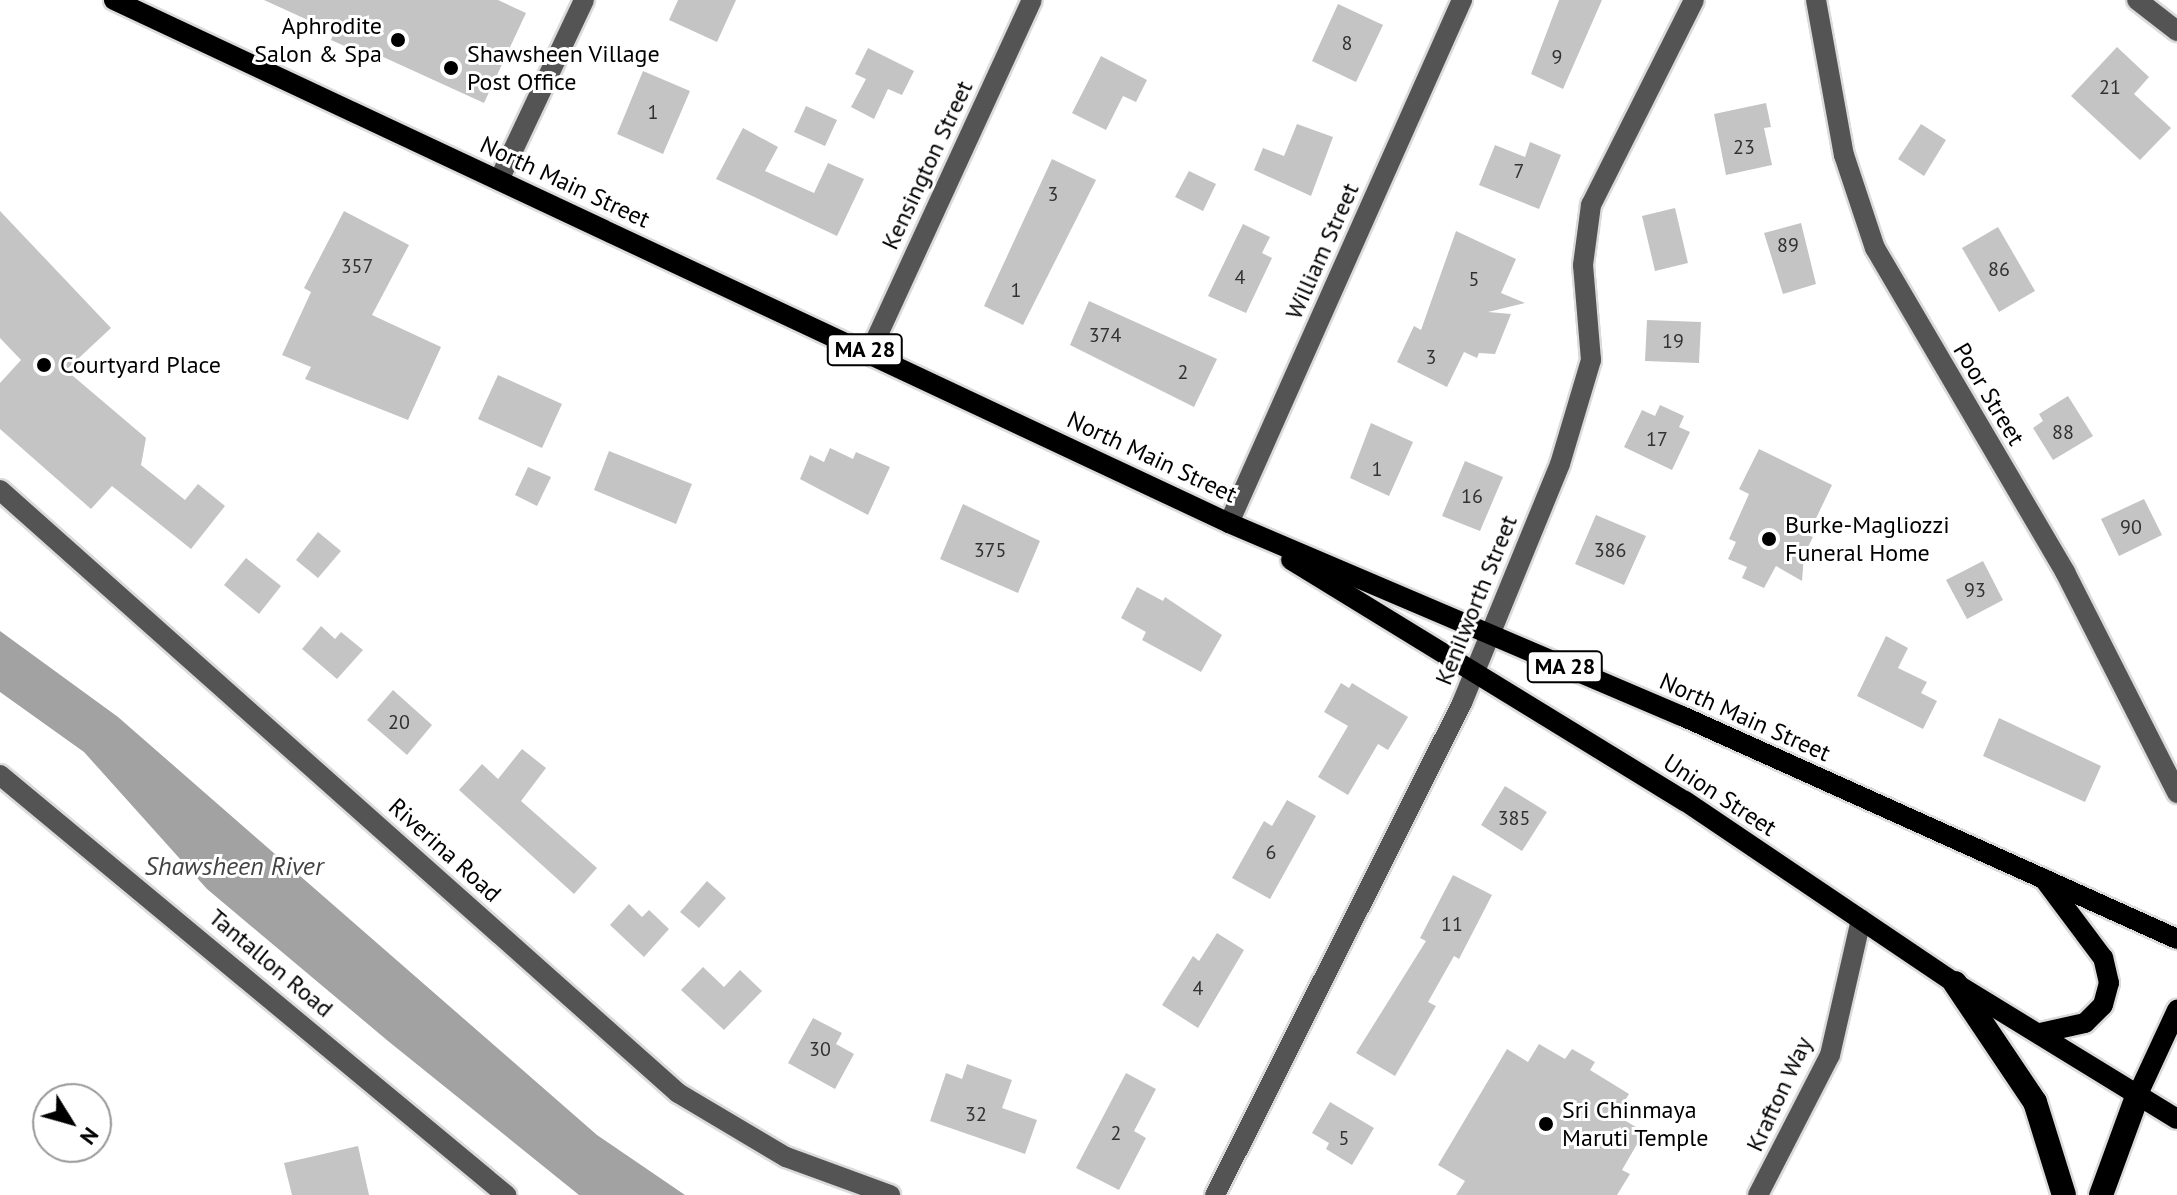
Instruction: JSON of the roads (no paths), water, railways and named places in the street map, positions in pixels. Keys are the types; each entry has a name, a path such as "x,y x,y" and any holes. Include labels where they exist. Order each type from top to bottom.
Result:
{"highway":[{"path":"1955,983 2035,1102 2064,1195"},
{"path":"2101,1195 2138,1094"}],"main road":[{"name":"North Main Street","path":"114,0 1229,523 2042,877 2177,939"},
{"name":"Union Street","path":"1229,523 1685,801 1955,983 2177,1119"},
{"path":"2040,1033 2085,1023 2103,1005 2109,983 2096,947 2042,877"},
{"path":"2138,1094 2177,1010"}],"street":[{"path":"499,180 584,0"},
{"name":"Kensington Street","path":"870,352 1032,0"},
{"name":"William Street","path":"1229,523 1462,0"},
{"name":"Kenilworth Street","path":"1215,1195 1491,636 1586,386 1592,344 1583,265 1591,205 1694,0"},
{"name":"Poor Street","path":"1816,0 1844,155 1875,248 2065,572 2177,793"},
{"path":"2137,0 2177,31"},
{"name":"Riverina Road","path":"0,490 678,1093 786,1157 890,1195"},
{"name":"Tantallon Road","path":"0,775 506,1195"},
{"name":"Krafton Way","path":"1758,1195 1830,1055 1861,920"}],"water":[{"name":"Shawsheen River","path":"0,631 118,717 597,1135 685,1195 579,1195 388,1041 207,889 84,752 0,692"}],"place":[{"name":"Aphrodite Salon & Spa","path":"398,40"},
{"name":"Shawsheen Village Post Office","path":"451,68"},
{"name":"Courtyard Place","path":"44,365"},
{"name":"Burke-Magliozzi Funeral Home","path":"1769,539"},
{"name":"Sri Chinmaya Maruti Temple","path":"1546,1124"}]}
